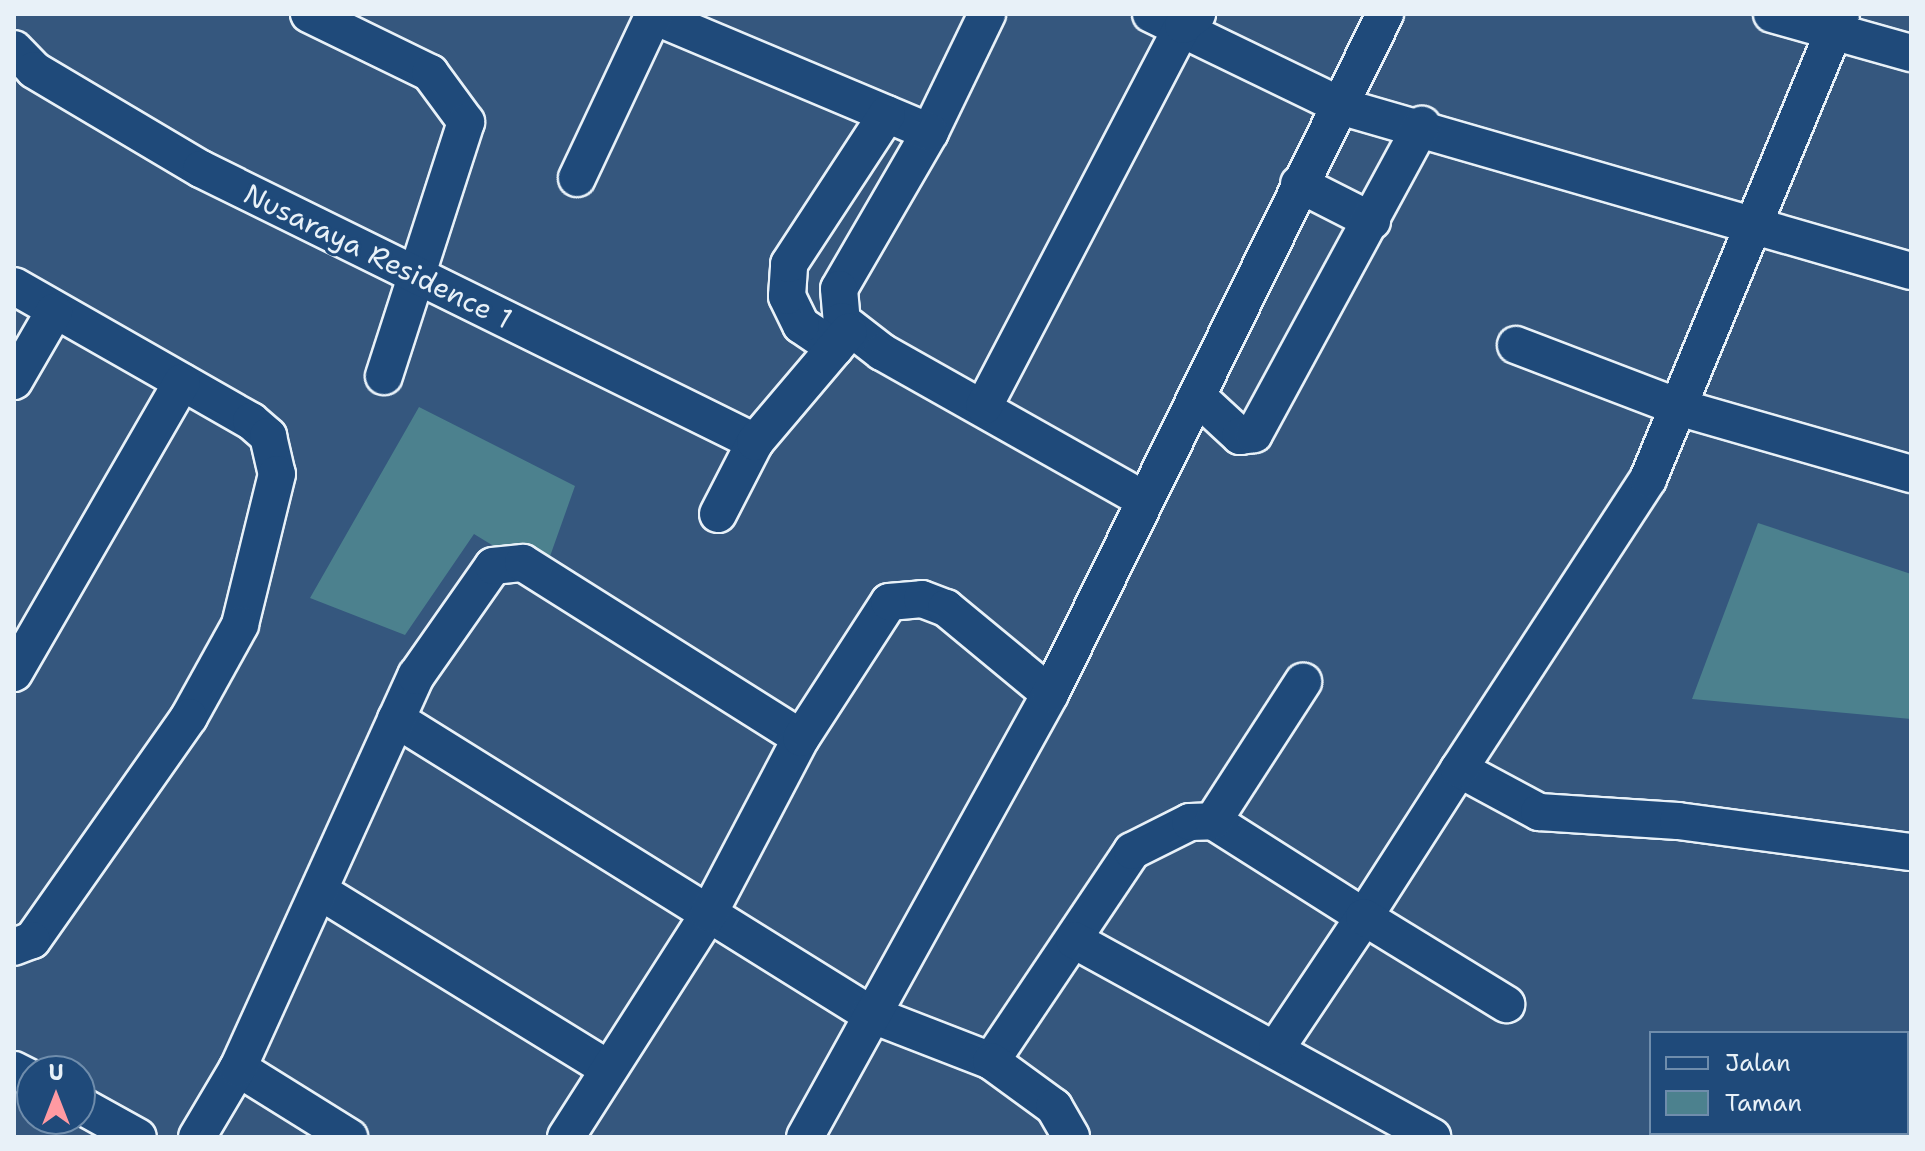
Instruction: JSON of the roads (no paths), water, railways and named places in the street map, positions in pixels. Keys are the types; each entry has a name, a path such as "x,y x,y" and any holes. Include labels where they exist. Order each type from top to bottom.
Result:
{"street":[{"path":"309,14 430,73 466,122 384,376"},
{"path":"718,514 755,442 843,339 839,289 930,132 987,14"},
{"path":"805,1137 870,1014 1050,694 1143,499 1199,398 1299,184 1343,107 1385,14"},
{"path":"1772,14 1836,24 1911,53"},
{"path":"577,178 655,15 930,132"},
{"path":"984,406 1178,17 1343,107 1422,125 1911,271"},
{"path":"1277,1047 1628,512 1681,408 1752,225 1836,24"},
{"name":"Nusaraya Residence 1","path":"14,49 34,70 201,169 755,442"},
{"path":"887,114 789,264 787,296 801,325 843,339 984,406 1143,499"},
{"path":"1199,398 1240,436 1254,434 1422,125"},
{"path":"1299,184 1372,221"},
{"path":"14,286 54,312 251,421 275,452 275,496 253,585 189,717 32,940 14,947"},
{"path":"14,381 54,312"},
{"path":"1516,345 1681,408 1911,474"},
{"path":"14,673 182,382"},
{"path":"197,1137 238,1068 321,892 396,719 486,573 517,561 801,738"},
{"path":"566,1137 606,1067 709,913 801,738 889,602 922,599 946,608 1050,694"},
{"path":"1213,821 1303,682"},
{"path":"396,719 870,1014 991,1061 1054,1107 1071,1137"},
{"path":"1459,769 1539,812 1678,821 1911,852"},
{"path":"991,1061 1132,851 1190,822 1213,821 1506,1004"},
{"path":"321,892 606,1067"},
{"path":"1074,940 1277,1047 1433,1137"},
{"path":"238,1068 349,1137"},
{"path":"96,1114 138,1137"}]}
